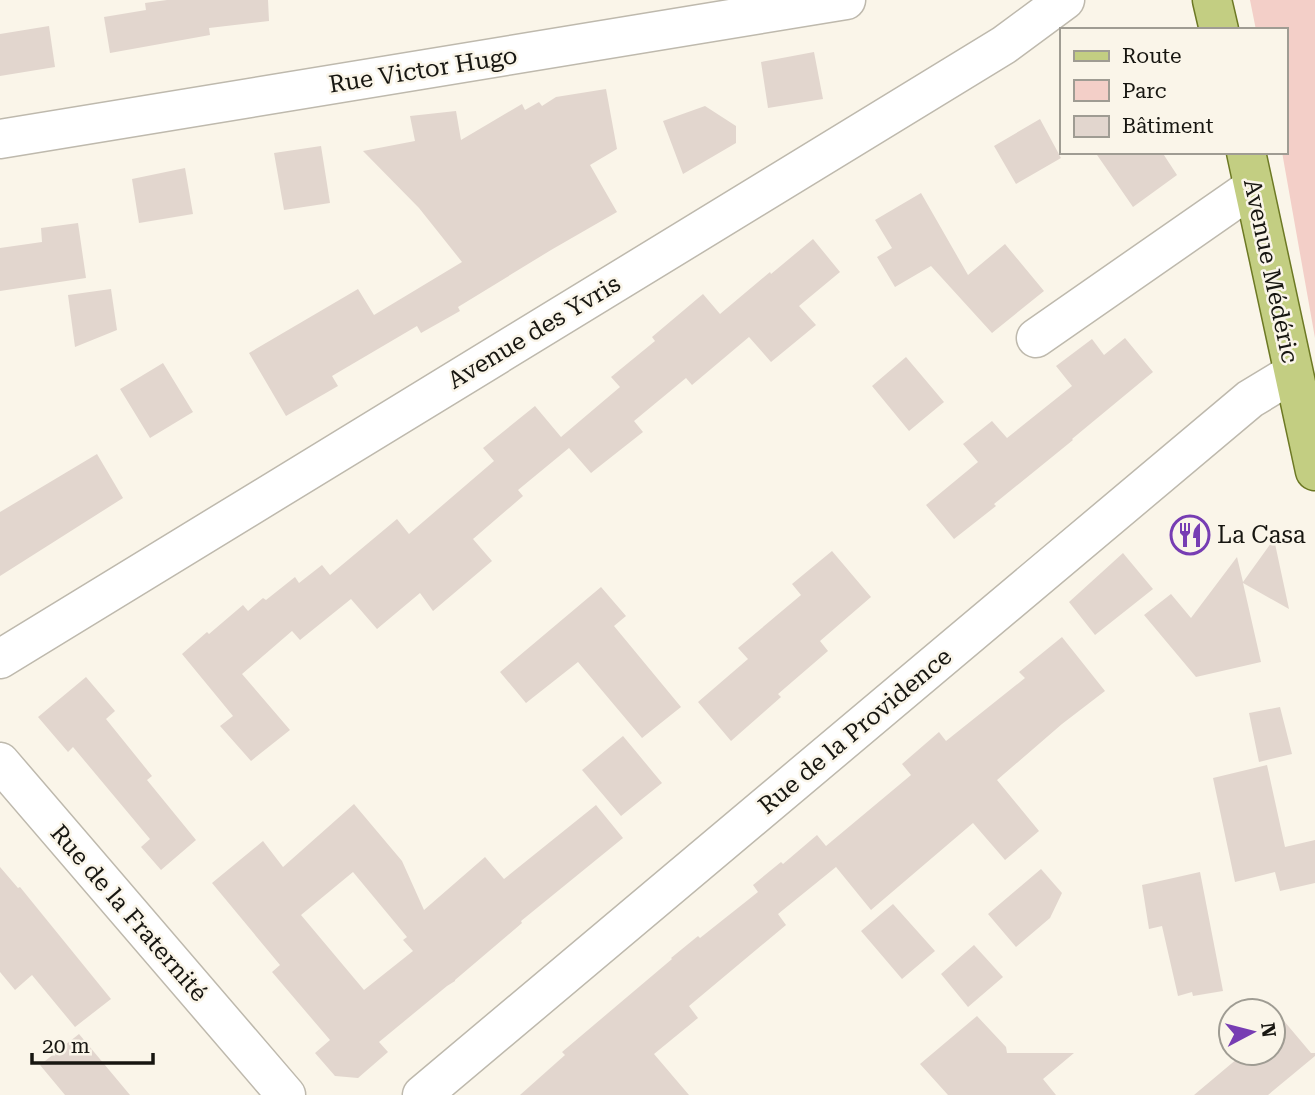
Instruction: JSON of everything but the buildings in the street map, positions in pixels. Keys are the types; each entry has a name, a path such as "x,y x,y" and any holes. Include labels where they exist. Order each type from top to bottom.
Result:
{"main road":[{"path":"1212,0 1219,28"},
{"name":"Avenue Médéric","path":"1249,170 1315,471"}],"street":[{"name":"Rue Victor Hugo","path":"0,139 846,0"},
{"name":"Avenue des Yvris","path":"0,659 1004,45 1065,0"},
{"path":"1036,338 1249,170"},
{"name":"Rue de la Providence","path":"422,1095 1250,399 1293,373"},
{"name":"Rue de la Fraternité","path":"0,762 286,1095"}],"green space":[{"path":"1250,0 1315,0 1315,338 1282,154 1287,154 1287,28 1256,28"}],"place":[{"name":"La Casa","path":"1190,535"}]}
